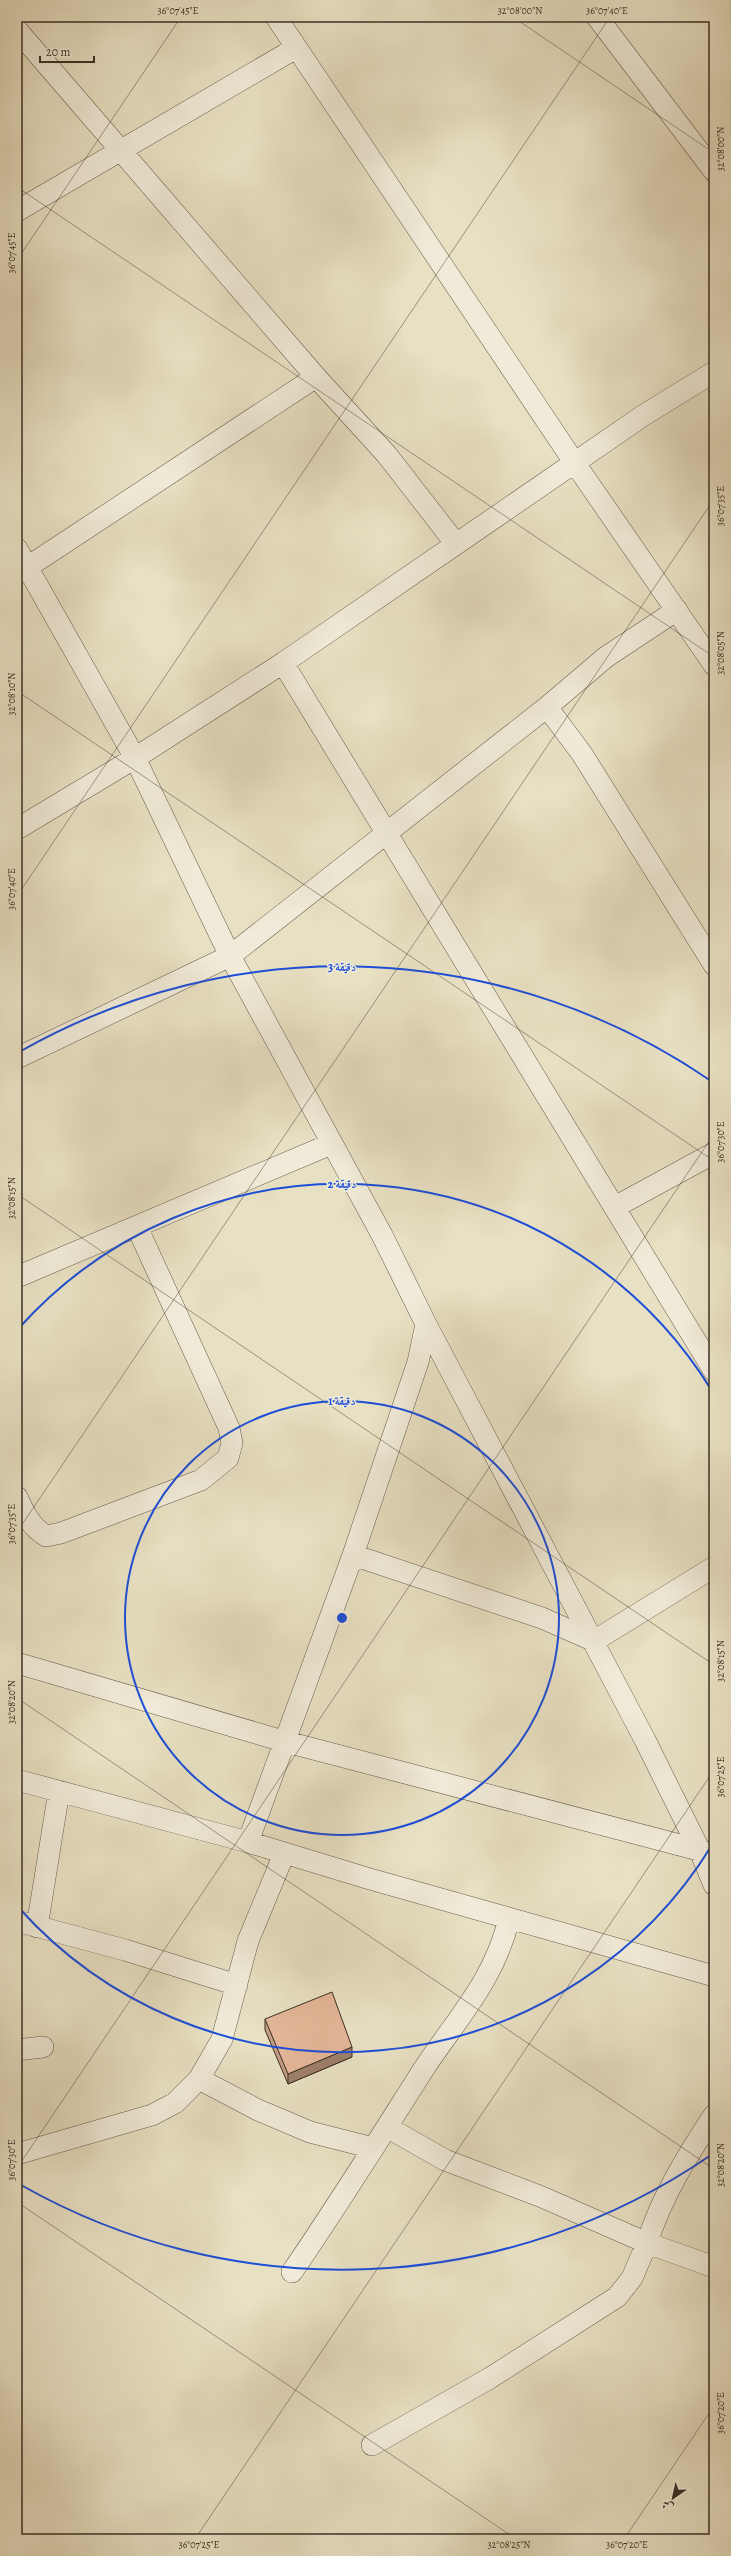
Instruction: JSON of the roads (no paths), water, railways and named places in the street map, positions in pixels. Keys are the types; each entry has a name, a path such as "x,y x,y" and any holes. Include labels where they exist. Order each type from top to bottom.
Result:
{"street":[{"path":"276,17 574,462 714,665"},
{"path":"597,17 714,171"},
{"path":"17,30 122,149 316,377 386,455 456,544"},
{"path":"17,211 296,48"},
{"path":"17,829 135,758 283,662 644,415 713,376"},
{"path":"23,570 316,377"},
{"path":"17,549 23,570 135,758 230,956 707,1852 714,1885"},
{"path":"17,1058 230,956 547,707 606,657 677,610"},
{"path":"283,662 714,1371"},
{"path":"547,707 582,754 714,965"},
{"path":"17,1277 331,1144"},
{"path":"614,1207 714,1153"},
{"path":"17,1497 23,1511 36,1530 46,1536 61,1533 201,1480 228,1458 232,1443 229,1428 137,1227"},
{"path":"248,1842 283,1741 353,1555 419,1357 426,1324"},
{"path":"353,1555 542,1618 594,1641"},
{"path":"594,1641 714,1567"},
{"path":"17,1663 283,1741 707,1852"},
{"path":"17,1780 248,1842 284,1854 714,1976"},
{"path":"37,1927 59,1791"},
{"path":"17,2154 152,2115 175,2103 199,2079 222,2039 248,1941 284,1854"},
{"path":"292,2272 442,2042 471,2004 502,1945 509,1918"},
{"path":"17,1921 125,1950 237,1985"},
{"path":"17,2050 43,2047"},
{"path":"199,2079 258,2110 310,2132 373,2148"},
{"path":"372,2445 490,2378 617,2298 632,2278 647,2243 654,2220 685,2158 714,2115"},
{"path":"386,2127 445,2160 542,2197 647,2243 714,2267"}]}
